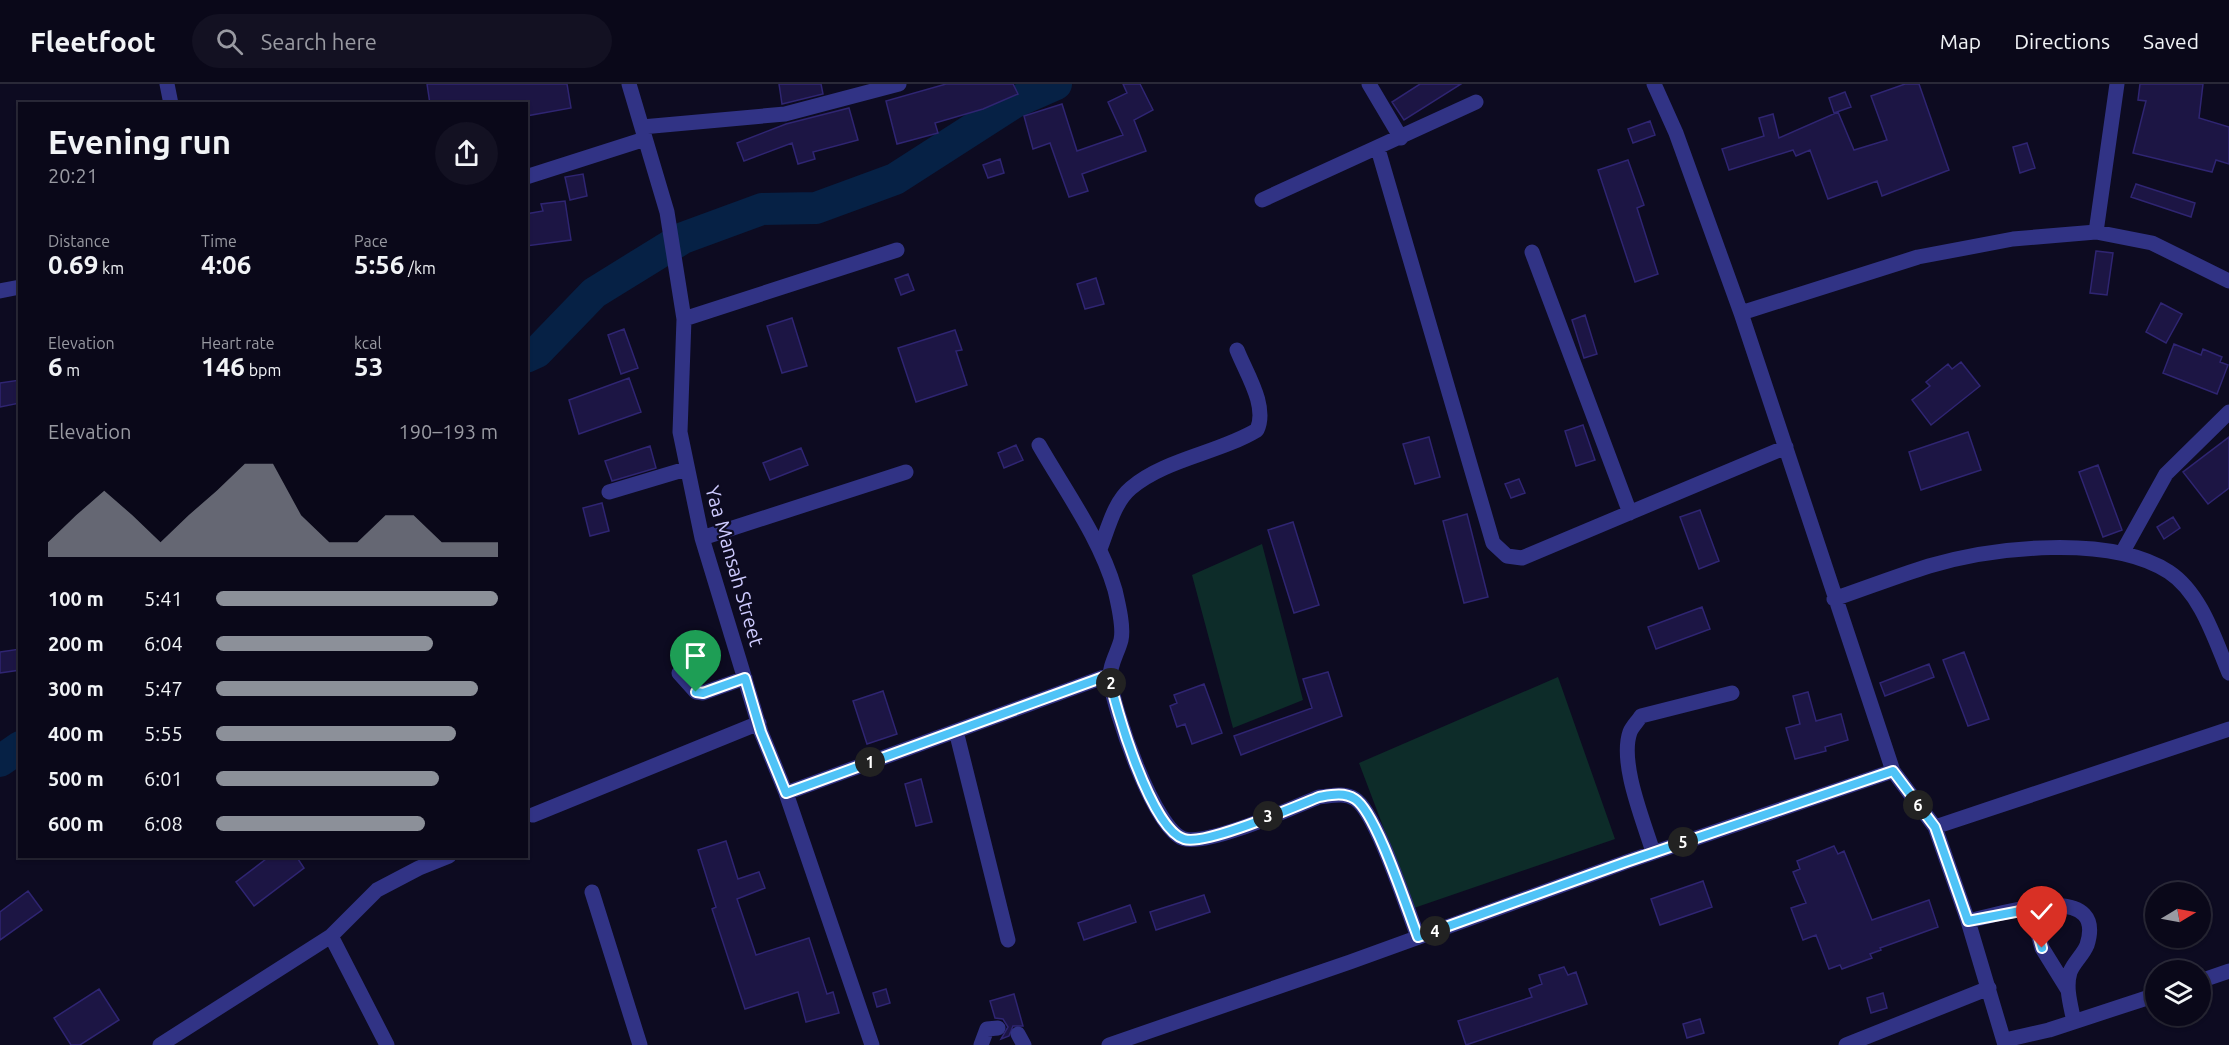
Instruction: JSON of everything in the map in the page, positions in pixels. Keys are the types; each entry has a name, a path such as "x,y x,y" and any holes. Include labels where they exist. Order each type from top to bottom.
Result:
{"street":[{"path":"167,84 171,102"},
{"name":"Yaa Mansah Street","path":"629,84 667,212 684,319 680,432 702,538 759,723 786,793 872,1045"},
{"path":"528,176 643,133 785,114 900,84"},
{"path":"1369,84 1401,138"},
{"path":"1654,84 1676,133 1741,314 1893,771 1935,827 1968,921 2005,1043 2145,999"},
{"path":"2096,232 2117,84"},
{"path":"1262,200 1378,149 1476,102"},
{"path":"1378,149 1493,543 1507,556 1522,558 1786,447"},
{"path":"1741,314 1918,257 2013,239 2096,232 2152,243 2229,280"},
{"path":"684,319 897,250"},
{"path":"1532,252 1630,513"},
{"path":"0,291 18,287"},
{"path":"1100,549 1119,504 1131,488 1165,469 1257,430 1261,422 1260,407 1237,350"},
{"path":"2122,553 2166,474 2229,411"},
{"path":"1039,446 1100,549 1115,592 1122,637 1109,675 1130,750 1167,827 1184,839 1205,839 1319,797 1335,795 1354,798 1370,814 1418,937"},
{"path":"609,492 686,469"},
{"path":"702,538 906,472"},
{"path":"1834,599 1930,566 1990,554 2083,548 2122,553 2169,573 2188,591 2205,618 2229,673"},
{"path":"680,673 696,692 703,693 745,678"},
{"path":"786,793 1109,675"},
{"path":"1653,852 1631,777 1628,752 1630,732 1641,716 1732,693"},
{"path":"529,811 759,723"},
{"path":"1935,827 2229,729"},
{"path":"956,731 1008,940"},
{"path":"1109,1045 1139,1040 1653,852 1893,771"},
{"path":"160,1045 331,936 377,890 444,858"},
{"path":"592,892 640,1045"},
{"path":"1968,921 2059,903 2075,907 2083,912 2087,921 2087,944 2070,971 2068,990 2074,1022"},
{"path":"2031,909 2042,948 2068,990"},
{"path":"331,936 387,1045"},
{"path":"2211,977 2229,971"},
{"path":"1846,1045 1989,988"},
{"path":"981,1045 987,1029 998,1028"}],"green space":[{"path":"1262,544 1303,700 1233,728 1192,575"},
{"path":"1558,677 1615,839 1414,908 1359,763"}],"building":[{"path":"427,84 567,84 571,108 528,116 528,102 430,102"},
{"path":"779,84 821,84 823,94 782,104"},
{"path":"946,84 1013,84 1018,94 983,109 935,123 938,133 897,144 886,101"},
{"path":"1123,84 1140,84 1153,110 1134,120 1146,151 1082,174 1088,191 1069,197 1050,143 1033,149 1024,116 1062,104 1077,151 1123,135 1108,102 1127,93"},
{"path":"1420,84 1461,84 1404,120 1392,102"},
{"path":"1905,84 1919,84 1949,170 1882,196 1877,181 1828,199 1810,150 1796,156 1793,150 1729,170 1722,149 1764,136 1759,118 1773,114 1779,138 1838,112 1854,150 1887,140 1871,96"},
{"path":"2140,84 2203,84 2199,118 2229,127 2229,164 2216,160 2212,172 2133,153 2146,101 2138,100"},
{"path":"1845,92 1851,107 1834,113 1829,98"},
{"path":"849,108 858,140 813,152 815,159 798,164 792,143 744,161 737,143 786,124"},
{"path":"1650,121 1655,135 1633,143 1628,129"},
{"path":"2027,143 2035,168 2020,173 2013,147"},
{"path":"1000,159 1004,173 988,178 983,165"},
{"path":"1628,160 1644,205 1637,208 1658,274 1635,282 1598,170"},
{"path":"583,174 587,196 570,200 565,177"},
{"path":"2136,184 2195,203 2191,217 2131,197"},
{"path":"565,201 571,240 528,246 528,214 543,211 541,204"},
{"path":"2096,251 2113,253 2107,295 2090,293"},
{"path":"908,274 914,290 901,295 895,279"},
{"path":"1096,278 1104,304 1085,309 1077,284"},
{"path":"2161,303 2182,314 2166,343 2146,332"},
{"path":"1585,315 1597,354 1584,358 1572,320"},
{"path":"792,318 807,366 782,373 767,326"},
{"path":"624,329 638,368 621,374 608,335"},
{"path":"955,330 962,350 956,351 967,385 916,402 898,348"},
{"path":"2174,344 2201,355 2203,349 2222,357 2220,362 2228,365 2217,394 2163,373"},
{"path":"1961,362 1980,386 1931,425 1912,400 1930,386 1926,382 1948,364 1952,369"},
{"path":"629,378 641,412 579,434 569,400"},
{"path":"18,380 18,403 0,407 0,383"},
{"path":"1583,425 1595,460 1576,466 1565,431"},
{"path":"1968,432 1981,470 1921,490 1909,452"},
{"path":"1429,437 1440,477 1415,484 1403,444"},
{"path":"2229,437 2229,488 2208,504 2183,472"},
{"path":"1016,445 1023,460 1004,468 998,453"},
{"path":"650,446 656,468 612,481 605,461"},
{"path":"801,448 808,465 770,480 763,463"},
{"path":"2098,465 2122,530 2103,537 2079,472"},
{"path":"1519,479 1525,493 1511,498 1505,484"},
{"path":"602,503 609,531 590,536 583,508"},
{"path":"1700,510 1719,561 1699,569 1680,517"},
{"path":"1467,514 1488,597 1464,603 1443,521"},
{"path":"2173,517 2180,528 2164,539 2157,527"},
{"path":"1293,522 1319,605 1294,613 1268,530"},
{"path":"1702,607 1710,629 1656,649 1648,627"},
{"path":"18,649 18,670 0,673 0,652"},
{"path":"1964,652 1989,719 1968,726 1943,660"},
{"path":"1929,664 1934,677 1885,696 1880,683"},
{"path":"1328,672 1342,716 1241,755 1234,736 1312,708 1303,679"},
{"path":"1204,684 1222,733 1192,744 1185,724 1177,727 1170,706 1177,703 1174,695"},
{"path":"883,691 897,734 867,744 853,701"},
{"path":"1808,692 1816,721 1841,714 1848,740 1825,747 1826,751 1795,759 1786,728 1800,724 1793,696"},
{"path":"921,779 932,822 916,826 905,784"},
{"path":"726,841 738,879 759,872 765,888 737,899 756,955 809,938 827,994 833,992 839,1013 806,1022 798,992 745,1009 712,909 716,907 698,850"},
{"path":"1834,846 1838,854 1844,851 1872,920 1929,900 1938,927 1880,948 1881,950 1870,954 1872,958 1842,969 1840,965 1829,969 1816,935 1803,940 1791,908 1806,903 1793,872 1800,869 1797,861"},
{"path":"267,858 297,858 304,868 254,906 236,882"},
{"path":"1703,881 1712,907 1660,925 1651,899"},
{"path":"28,891 42,910 0,940 0,912"},
{"path":"1204,895 1210,912 1156,930 1150,912"},
{"path":"1130,905 1136,922 1084,940 1078,923"},
{"path":"1564,967 1568,975 1576,972 1587,1004 1466,1045 1458,1021 1532,997 1529,989 1542,984 1539,975"},
{"path":"99,989 119,1020 80,1045 71,1045 54,1018"},
{"path":"886,989 890,1003 877,1007 873,993"},
{"path":"1883,993 1887,1008 1871,1013 1867,998"},
{"path":"1014,994 1023,1026 1013,1026 1009,1036 1001,1039 1008,1027 1003,1019 995,1018 990,1001"},
{"path":"1700,1019 1704,1033 1687,1038 1683,1024"}],"waterway":[{"path":"528,356 537,352 594,293 683,238 762,209 816,208 895,179 1015,102 1056,84"},
{"path":"0,761 18,748"}],"route":[{"path":"696,692 703,693 745,678 761,732 786,793 1109,675 1130,750 1167,827 1184,839 1205,839 1319,797 1347,795 1354,798 1370,814 1418,937 1626,862 1893,771 1935,827 1968,921 2031,909 2042,948"}]}
